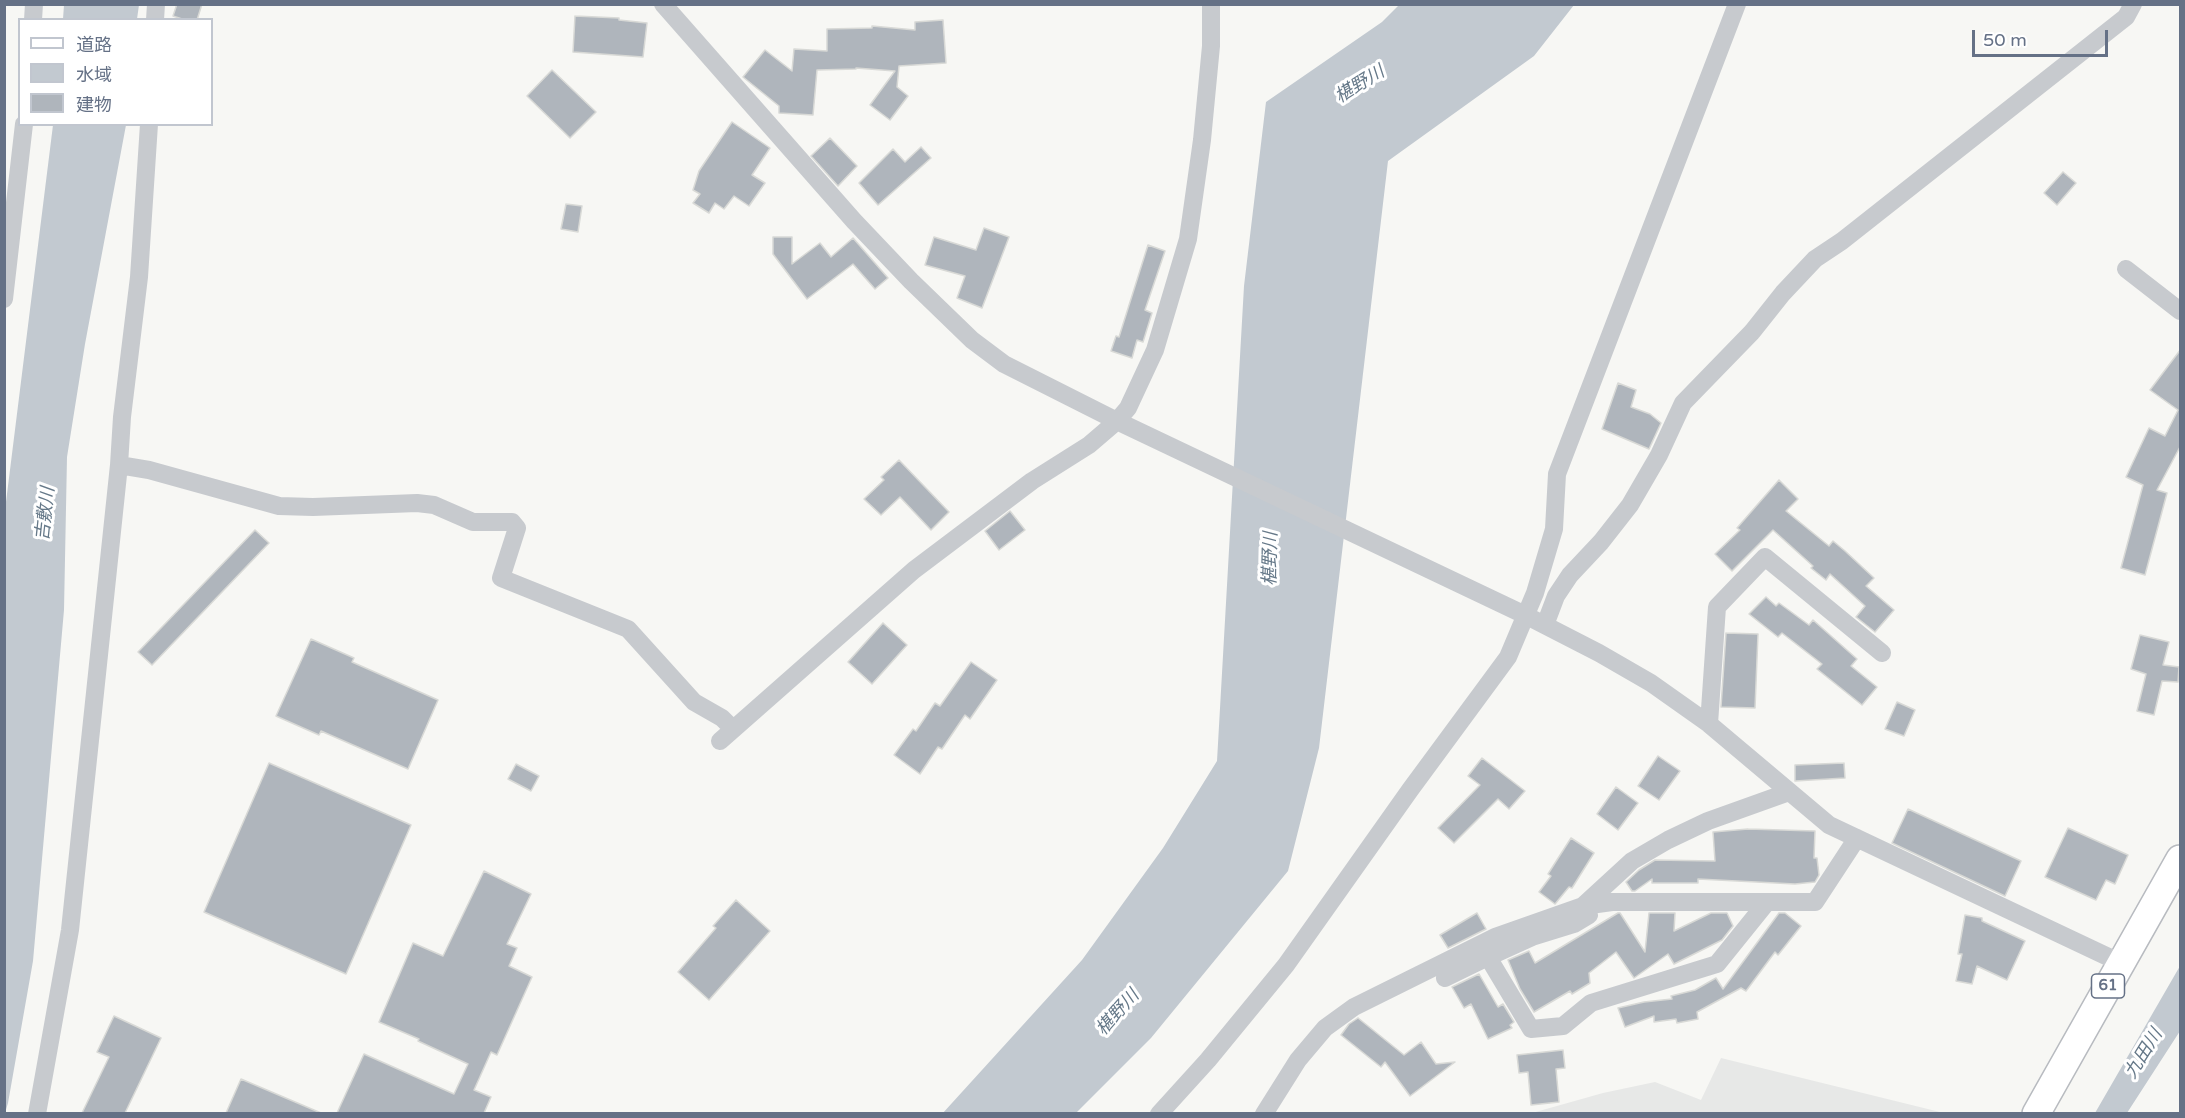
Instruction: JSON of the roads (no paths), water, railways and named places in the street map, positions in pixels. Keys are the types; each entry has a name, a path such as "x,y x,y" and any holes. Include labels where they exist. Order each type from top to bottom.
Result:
{"main road":[{"name":"61","path":"2036,1113 2181,859"}],"street":[{"path":"663,4 854,221 972,340 1004,364 1136,430 1525,615 1599,653 1651,683 1731,740 1829,825 2121,963"},
{"path":"119,465 149,470 279,506 417,503 434,505 472,522 512,522 517,528 501,578 628,629 694,702 722,718 726,735 914,570 1032,481 1089,445 1118,421 1128,408 1155,350 1188,239 1202,140 1211,46 1211,4"},
{"path":"1159,1113 1188,1083 1286,965 1508,657 1535,593 1554,529 1557,474 1737,4"},
{"path":"1545,626 1556,596 1570,575 1630,506 1659,454 1683,403 1752,332 1783,293 1815,259 1842,241 2117,24 2126,16 2133,4"},
{"path":"4,299 24,126"},
{"path":"37,1113 70,930 119,465 122,417 140,277 149,126"},
{"path":"2126,269 2181,311"},
{"path":"1709,724 1717,607 1765,557 1882,652"},
{"path":"1583,906 1632,861 1668,840 1708,821 1789,792"},
{"path":"1268,1112 1298,1060 1325,1028 1354,1007 1495,937 1583,906 1612,902 1815,902 1857,838"},
{"path":"1488,957 1531,1029 1563,1026 1591,1003 1717,964 1767,902"},
{"path":"1445,978 1532,937 1574,924 1589,915 1583,906"},
{"path":"1168,1113 1188,1083"}],"water":[{"path":"64,4 139,5 137,18 63,18"},
{"name":"椹野川","path":"1399,5 1574,5 1534,56 1388,161 1319,748 1288,871 1151,1038 1076,1113 942,1114 1082,960 1163,848 1217,761 1244,286 1266,102 1382,22"},
{"name":"吉敷川","path":"53,126 126,126 85,344 67,457 64,610 33,961 5,1113 4,518"},
{"name":"九田川","path":"2180,966 2180,1031 2127,1113 2095,1113"}]}
